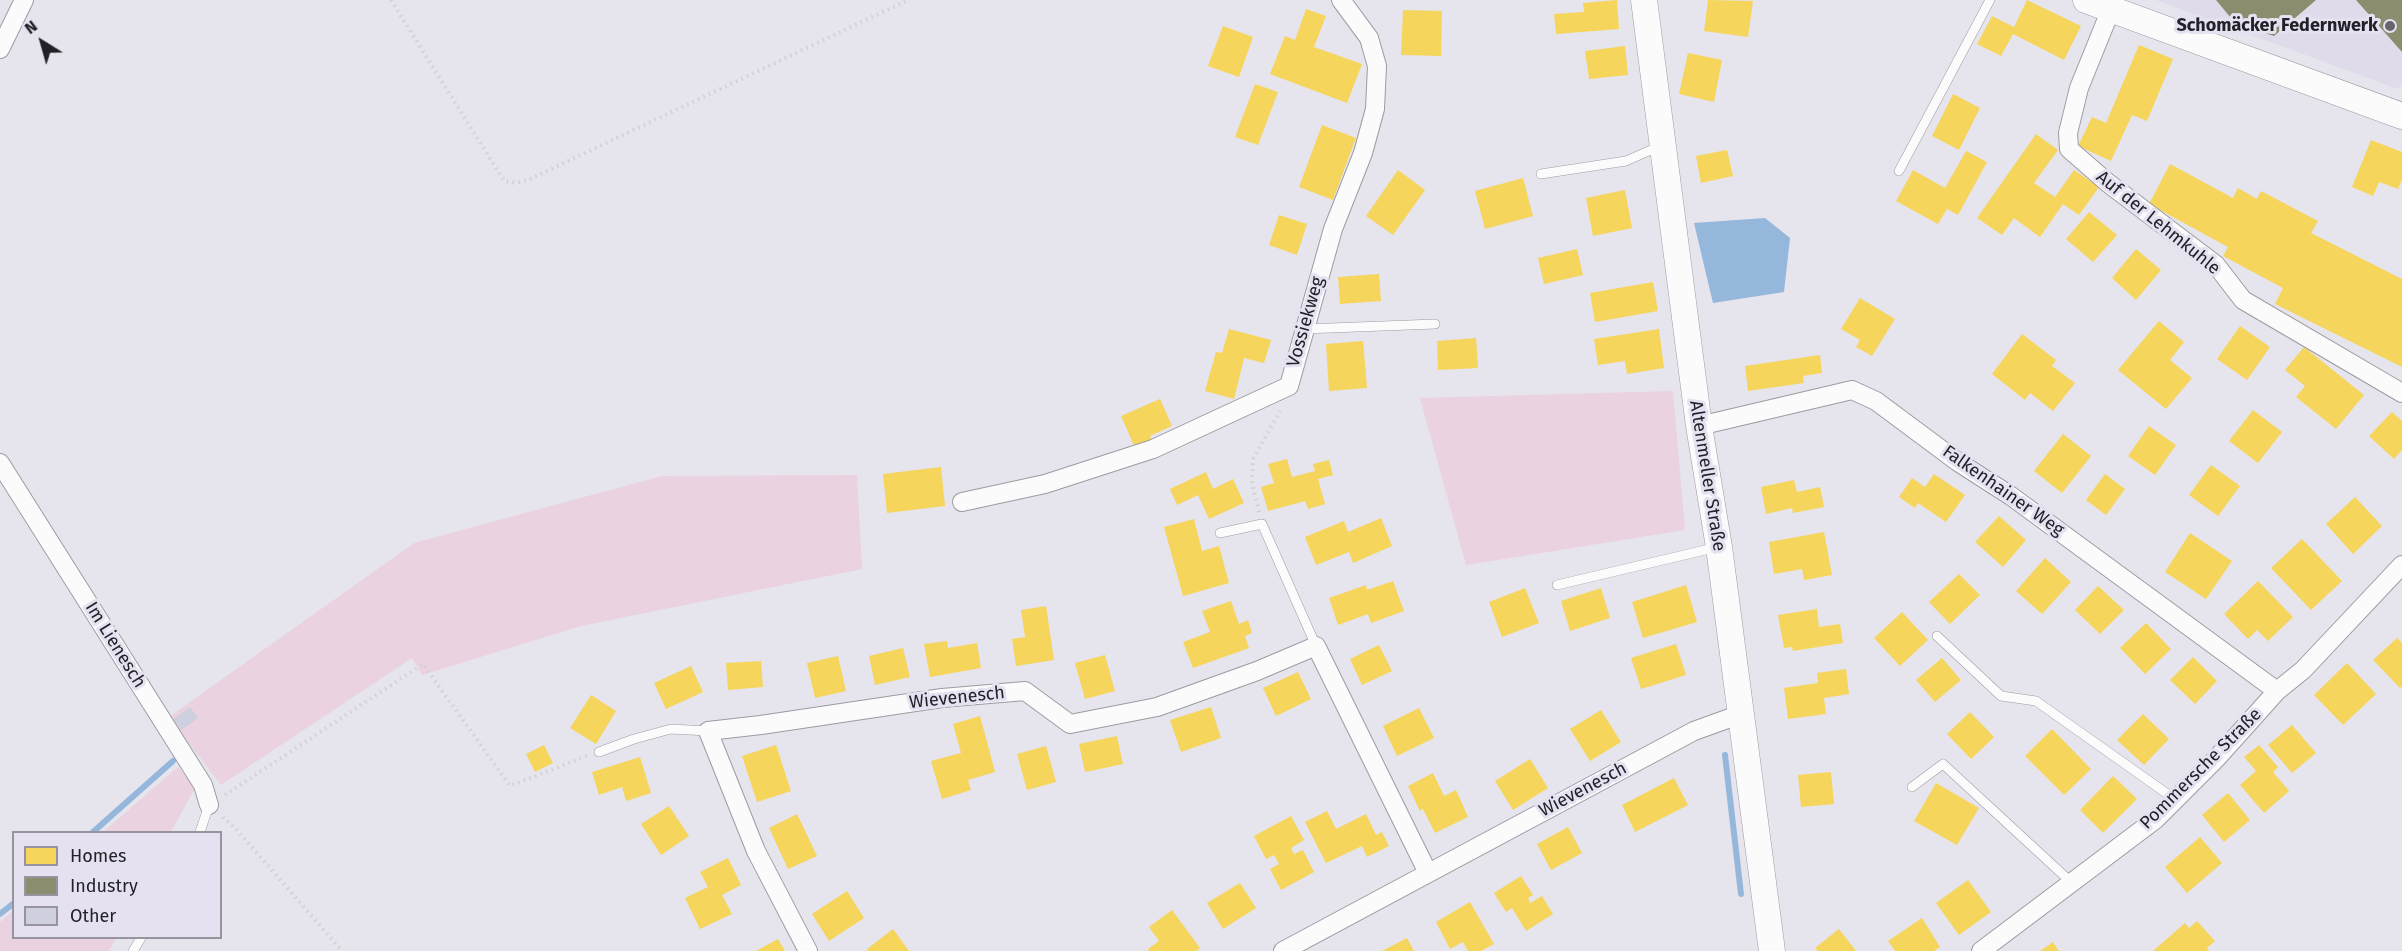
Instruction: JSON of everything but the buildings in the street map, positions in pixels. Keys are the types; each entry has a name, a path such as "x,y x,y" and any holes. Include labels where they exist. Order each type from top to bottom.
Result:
{"street":[{"name":"Vossiekweg","path":"962,502 1045,484 1153,448 1289,386 1333,229 1363,153 1375,109 1377,66 1369,38 1341,0"},
{"name":"Altenmeller Straße","path":"1644,0 1699,426 1719,546 1772,951"},
{"path":"2086,0 2402,116"},
{"path":"0,49 22,1"},
{"name":"Auf der Lehmkuhle","path":"2110,9 2079,88 2067,133 2068,149 2108,183 2216,265 2243,300 2402,393"},
{"name":"Falkenhainer Weg","path":"1699,426 1852,390 1876,401 1958,462 2011,496 2277,691"},
{"name":"Im Lienesch","path":"0,463 202,785 209,805"},
{"name":"Pommersche Straße","path":"1980,951 2073,884 2156,819 2216,759 2277,691 2303,670 2402,565"},
{"path":"1316,646 1428,873"},
{"name":"Wievenesch","path":"708,731 774,724 942,698 1025,691 1070,724 1157,707 1257,671 1316,646"},
{"name":"Wievenesch","path":"1283,951 1694,731 1741,714"},
{"path":"708,731 756,851 808,951"}],"lane":[{"path":"1899,171 1990,0"},
{"path":"1540,174 1626,161 1663,145"},
{"path":"1304,329 1435,324"},
{"path":"1220,533 1262,524 1316,646"},
{"path":"1557,585 1719,546"},
{"path":"1937,636 2001,696 2036,701 2175,800"},
{"path":"599,752 671,729 708,731"},
{"path":"1912,787 1942,764 2073,884"},
{"path":"200,831 209,805"}],"path":[{"path":"391,0 504,181 515,183 528,180 908,0"},
{"path":"1262,524 1251,483 1253,459 1278,417 1289,386"},
{"path":"342,951 237,830 209,805 423,664 510,786 599,752"}],"shaded area":[{"name":"Schomäcker Federnwerk","path":"2156,0 2402,0 2402,85 2398,89"},
{"path":"1673,391 1685,530 1466,565 1420,398"},
{"path":"857,475 862,569 581,626 422,675 412,658 221,785 169,717 414,543 662,476"},
{"path":"178,767 195,788 172,831 104,831"},
{"path":"12,912 12,939 115,939 109,951 0,951 0,922"}],"water":[{"path":"1765,218 1790,238 1784,292 1713,303 1694,223"}],"waterway":[{"path":"1725,755 1741,894"},
{"path":"94,831 173,761"},
{"path":"0,914 12,905"}],"place":[{"name":"Schomäcker Federnwerk","path":"2390,26"}]}
